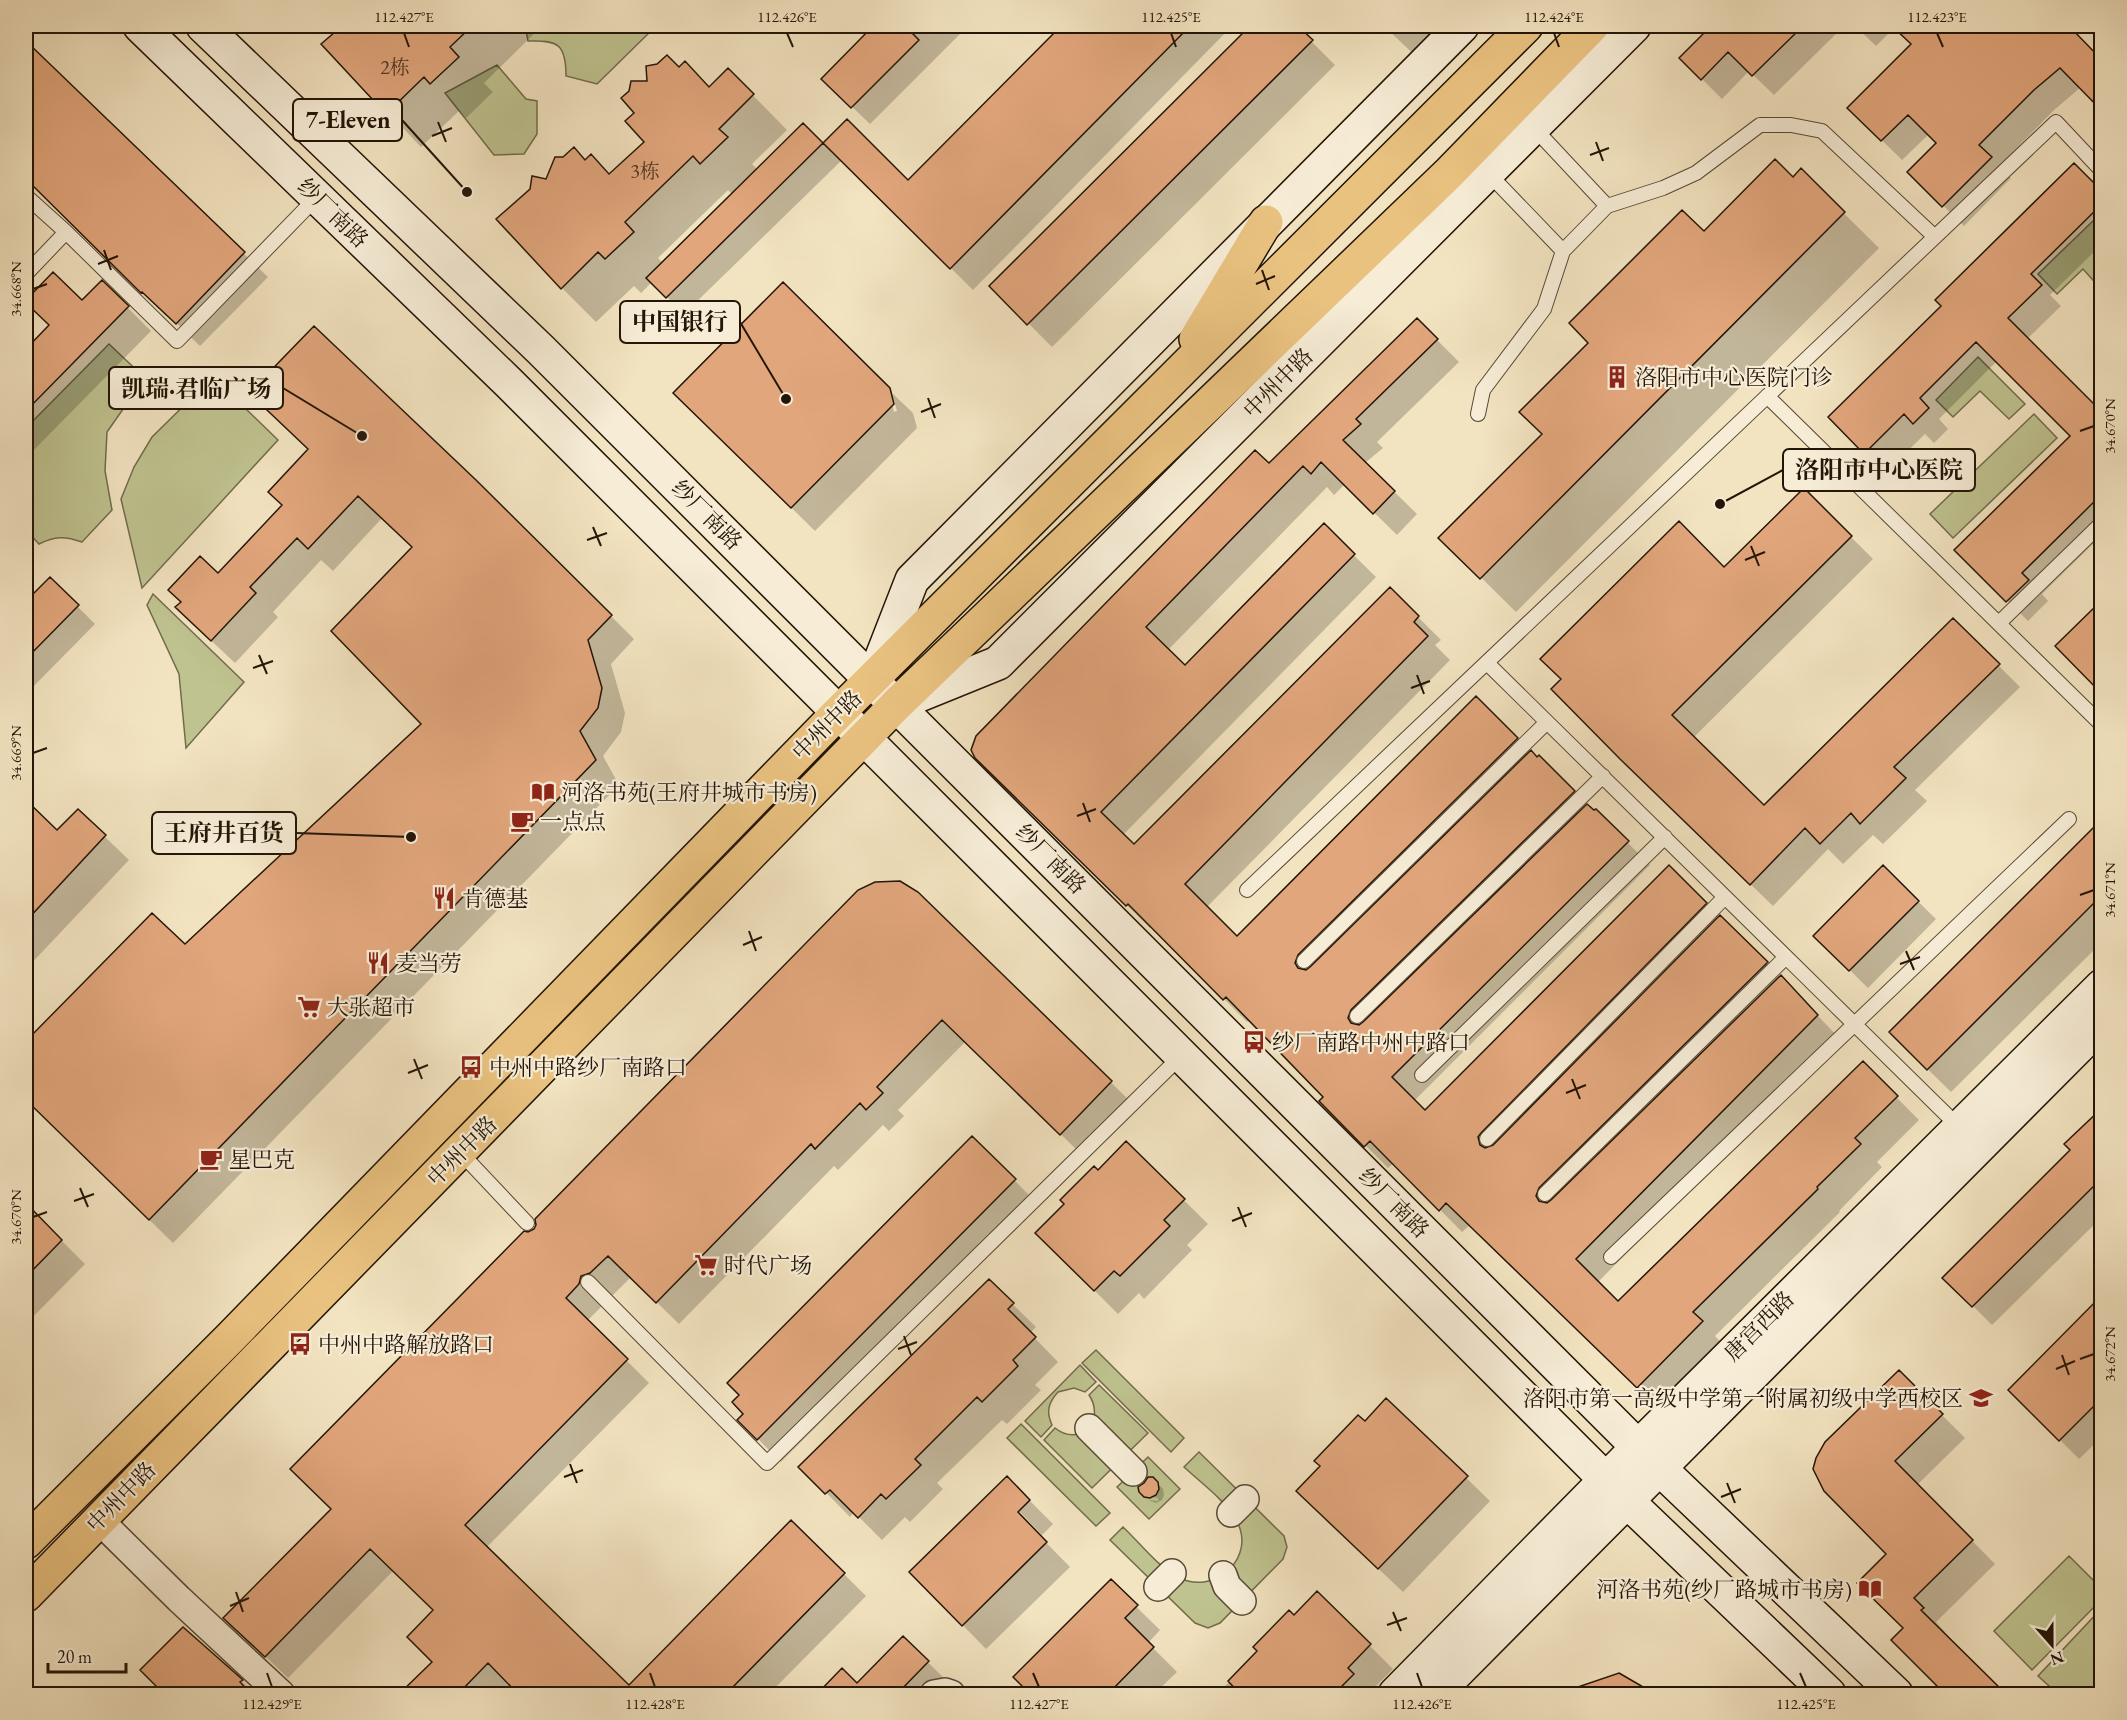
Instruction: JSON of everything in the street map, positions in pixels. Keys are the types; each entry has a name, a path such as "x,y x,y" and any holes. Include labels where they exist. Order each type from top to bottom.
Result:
{"main road":[{"name":"纱厂南路","path":"140,26 515,388 1616,1490 1829,1695"},
{"name":"纱厂南路","path":"203,26 541,350 1648,1457 1896,1695"},
{"name":"中州中路","path":"873,680 912,580 1462,26"},
{"name":"中州中路","path":"26,1542 263,1305 839,712 1526,26"},
{"name":"中州中路","path":"26,1595 897,705 1440,183 1592,26"},
{"name":"中州中路","path":"897,705 999,663 1634,26"},
{"path":"1168,385 1266,222"},
{"name":"唐宫西路","path":"1435,1695 1616,1490 1968,1136 2102,986"},
{"name":"唐宫西路","path":"1968,1136 2102,1023"},
{"name":"唐宫西路","path":"1395,1695 1616,1490"}],"street":[{"path":"1089,1428 1133,1472"},
{"path":"99,1520 281,1695"},
{"path":"1223,1575 1227,1586 1242,1601"},
{"path":"934,1695 945,1692 951,1695"}],"lane":[{"path":"1247,890 2056,122 2102,171"},
{"path":"1478,414 1483,390 1544,309 1563,251 1607,206 1663,188 1696,173 1760,125 1791,125 1822,131 1935,237"},
{"path":"1533,127 1607,206"},
{"path":"1488,173 1563,251"},
{"path":"26,196 177,341 317,198"},
{"path":"26,274 66,232"},
{"path":"1767,396 2102,725"},
{"path":"1999,623 2102,523"},
{"path":"1487,663 1968,1136"},
{"path":"1304,961 1547,722"},
{"path":"1357,1016 1603,776"},
{"path":"1611,1257 2069,819"},
{"path":"1422,1075 1665,837"},
{"path":"1487,1139 1725,897"},
{"path":"1545,1194 1786,957"},
{"path":"588,1282 767,1463 1182,1055"},
{"path":"460,1152 527,1223"}],"green space":[{"path":"525,26 656,26 597,84 566,76 564,57 558,46 547,42 528,41"},
{"path":"497,65 526,99 537,101 537,134 524,154 494,155 445,93"},
{"path":"2097,217 2101,222 2101,289 2083,269 2057,294 2038,274"},
{"path":"109,344 147,380 107,432 105,471 112,510 82,542 60,538 39,544 26,530 26,428"},
{"path":"1978,357 2025,404 2009,419 1980,391 1953,417 1936,400"},
{"path":"213,377 278,440 142,588 121,499 134,467 152,437"},
{"path":"2034,414 2057,438 1953,538 1930,514"},
{"path":"153,594 244,682 186,748 179,674 147,605"},
{"path":"1096,1350 1184,1438 1171,1452 1082,1363"},
{"path":"1080,1365 1096,1382 1085,1392 1074,1388 1058,1392 1049,1408 1052,1425 1041,1437 1025,1421"},
{"path":"1099,1385 1148,1433 1092,1488 1044,1440 1055,1428 1073,1435 1088,1428 1094,1414 1089,1395"},
{"path":"1021,1424 1110,1513 1096,1526 1007,1438"},
{"path":"1199,1452 1284,1536 1287,1547 1283,1559 1220,1623 1208,1628 1195,1623 1110,1540 1123,1527 1163,1567 1178,1577 1192,1582 1205,1582 1218,1578 1229,1570 1237,1560 1241,1547 1241,1534 1232,1513 1184,1467"},
{"path":"1148,1457 1180,1489 1149,1519 1117,1487"},
{"path":"2069,1556 2101,1588 2101,1600 2032,1670 1994,1631"},
{"path":"2101,1609 2101,1689 2096,1694 2058,1694 2038,1676"}],"building":[{"path":"342,26 472,26 450,47 459,57 430,84 424,77 386,114 321,44"},
{"path":"873,26 905,26 919,40 851,108 821,79"},
{"path":"1061,26 1190,26 950,269 823,143 847,119 908,180"},
{"path":"1250,26 1298,26 1313,40 1027,325 989,286"},
{"path":"1711,26 1803,26 1752,76 1728,52 1701,80 1679,58"},
{"path":"1892,26 2069,26 2102,60 2102,111 2060,68 2034,90 1979,145 1992,157 1942,207 1907,172 1936,143 1908,115 1881,141 1847,108 1911,44"},
{"path":"26,41 245,252 176,324 141,293 26,179"},
{"path":"667,55 679,67 685,61 709,87 728,68 754,94 719,129 728,137 700,164 693,156 625,222 634,232 605,259 598,252 561,289 496,219 530,189 532,176 546,179 555,157 563,157 574,147 585,160 591,154 609,174 644,142 625,121 634,113 621,98 629,91 631,81 647,81 646,66 657,64"},
{"path":"803,123 823,143 666,298 646,278"},
{"name":"洛阳市中心医院门诊","path":"1775,159 1793,177 1801,168 1845,212 1480,579 1438,538 1542,434 1519,412 1588,343 1569,323 1682,210 1704,231"},
{"path":"2074,163 2102,191 2102,204 2031,274 2042,285 2008,318 2102,412 2102,494 2022,573 2029,580 2006,602 1954,550 2070,436 1976,342 1920,398 1929,408 1913,424 1904,414 1864,454 1828,417 1941,306 1935,300"},
{"path":"53,272 82,300 102,280 129,306 26,411 26,349 49,325 26,303 26,300"},
{"path":"783,282 890,388 894,404 791,508 673,393"},
{"path":"1417,318 1438,339 1356,419 1361,424 1343,440 1395,491 1373,514 1321,462 1311,474 1303,466 1146,627 1185,665 1324,523 1355,554 1101,812 1134,844 1390,587 1419,616 1414,622 1428,636 1185,884 1237,936 1476,696 1518,738 1298,955 1295,963 1298,968 1306,970 1531,750 1537,757 1539,755 1575,791 1351,1010 1348,1018 1351,1023 1359,1025 1363,1022 1587,804 1594,810 1596,809 1629,841 1392,1077 1425,1110 1669,865 1707,903 1481,1133 1478,1137 1480,1145 1485,1148 1493,1145 1720,915 1768,962 1539,1188 1536,1196 1539,1201 1547,1203 1551,1200 1781,975 1818,1015 1576,1259 1618,1301 1863,1061 1898,1096 1855,1138 1861,1144 1693,1312 1703,1321 1637,1388 1446,1203 1439,1211 1370,1141 1364,1147 1319,1101 1323,1097 1226,997 1223,1000 1128,904 1126,906 975,758 971,750 976,736 1255,450 1269,463"},
{"path":"314,326 476,480 612,615 588,640 602,688 598,708 580,731 596,760 149,1220 26,1100 26,1041 152,913 185,944 421,724 331,631 412,547 358,496 308,549 297,538 250,587 256,593 211,641 175,607 181,602 168,590 200,556 218,573 282,505 268,492 308,449 249,393"},
{"path":"1804,488 1852,536 1672,715 1764,805 1953,618 2000,664 1894,767 1906,778 1860,824 1851,813 1820,844 1805,828 1750,885 1551,689 1561,679 1540,659 1679,521 1724,567"},
{"path":"50,577 79,605 26,659 26,601"},
{"path":"2102,600 2102,694 2055,646"},
{"path":"26,800 57,830 78,809 106,835 26,921"},
{"path":"2102,819 2102,895 1927,1070 1889,1032"},
{"path":"1883,865 1919,901 1849,971 1813,936"},
{"path":"900,881 918,892 1112,1081 1060,1135 942,1020 877,1087 883,1093 866,1110 860,1103 815,1149 811,1144 656,1303 608,1256 590,1273 581,1276 579,1284 566,1298 628,1359 465,1525 629,1685 791,1520 845,1573 725,1695 519,1695 488,1663 457,1695 398,1695 432,1662 407,1637 433,1610 370,1549 265,1657 223,1618 331,1509 290,1469 524,1231 534,1229 535,1219 858,890 875,882"},
{"path":"2102,1108 2102,1178 1972,1307 1942,1278 2070,1150 2064,1144"},
{"path":"972,1136 1016,1179 757,1440 737,1420 743,1414 732,1402 739,1395 727,1383"},
{"path":"1126,1141 1185,1199 1164,1220 1170,1226 1120,1276 1114,1271 1094,1291 1035,1233 1064,1204 1060,1200 1094,1166 1098,1170"},
{"path":"26,1203 62,1240 26,1277"},
{"path":"989,1279 1014,1303 1008,1309 1036,1337 1013,1360 1018,1366 982,1402 977,1397 915,1459 921,1465 886,1499 881,1494 858,1518 830,1490 825,1494 798,1467"},
{"path":"2102,1295 2102,1398 2059,1441 2008,1390"},
{"path":"1899,1370 1943,1414 1895,1461 1973,1540 1914,1598 1924,1608 1921,1610 2007,1695 1946,1695 1891,1640 1903,1628 1857,1583 1886,1554 1824,1491 1813,1469 1825,1442"},
{"path":"1386,1398 1468,1476 1378,1569 1296,1491 1320,1466 1314,1461 1358,1415 1365,1421"},
{"path":"1007,1476 1030,1500 1018,1512 1047,1542 962,1626 909,1572"},
{"path":"1148,1477 1153,1477 1158,1482 1159,1489 1156,1495 1150,1498 1144,1497 1138,1487"},
{"path":"1111,1579 1138,1605 1125,1618 1154,1647 1107,1695 1031,1695 1013,1677"},
{"path":"1317,1591 1371,1644 1348,1668 1354,1674 1333,1695 1241,1695 1228,1681 1257,1651 1253,1647 1289,1610 1294,1615"},
{"path":"183,1627 243,1680 240,1682 252,1695 165,1695 140,1670"},
{"path":"903,1636 929,1661 896,1695 816,1695 842,1668 857,1683"},
{"path":"1619,1673 1657,1695 1566,1695 1566,1691"}],"place":[{"name":"7-Eleven","path":"467,192"},
{"name":"洛阳市中心医院门诊","path":"1617,377"},
{"name":"中国银行","path":"786,399"},
{"name":"凯瑞·君临广场","path":"362,436"},
{"name":"洛阳市中心医院","path":"1720,504"},
{"name":"河洛书苑(王府井城市书房)","path":"543,792"},
{"name":"一点点","path":"522,821"},
{"name":"王府井百货","path":"411,837"},
{"name":"肯德基","path":"444,898"},
{"name":"麦当劳","path":"378,963"},
{"name":"大张超市","path":"309,1007"},
{"name":"纱厂南路中州中路口","path":"1254,1042"},
{"name":"中州中路纱厂南路口","path":"471,1067"},
{"name":"星巴克","path":"211,1159"},
{"name":"时代广场","path":"706,1265"},
{"name":"中州中路解放路口","path":"300,1344"},
{"name":"洛阳市第一高级中学第一附属初级中学西校区","path":"1981,1398"},
{"name":"河洛书苑(纱厂路城市书房)","path":"1870,1589"}]}
